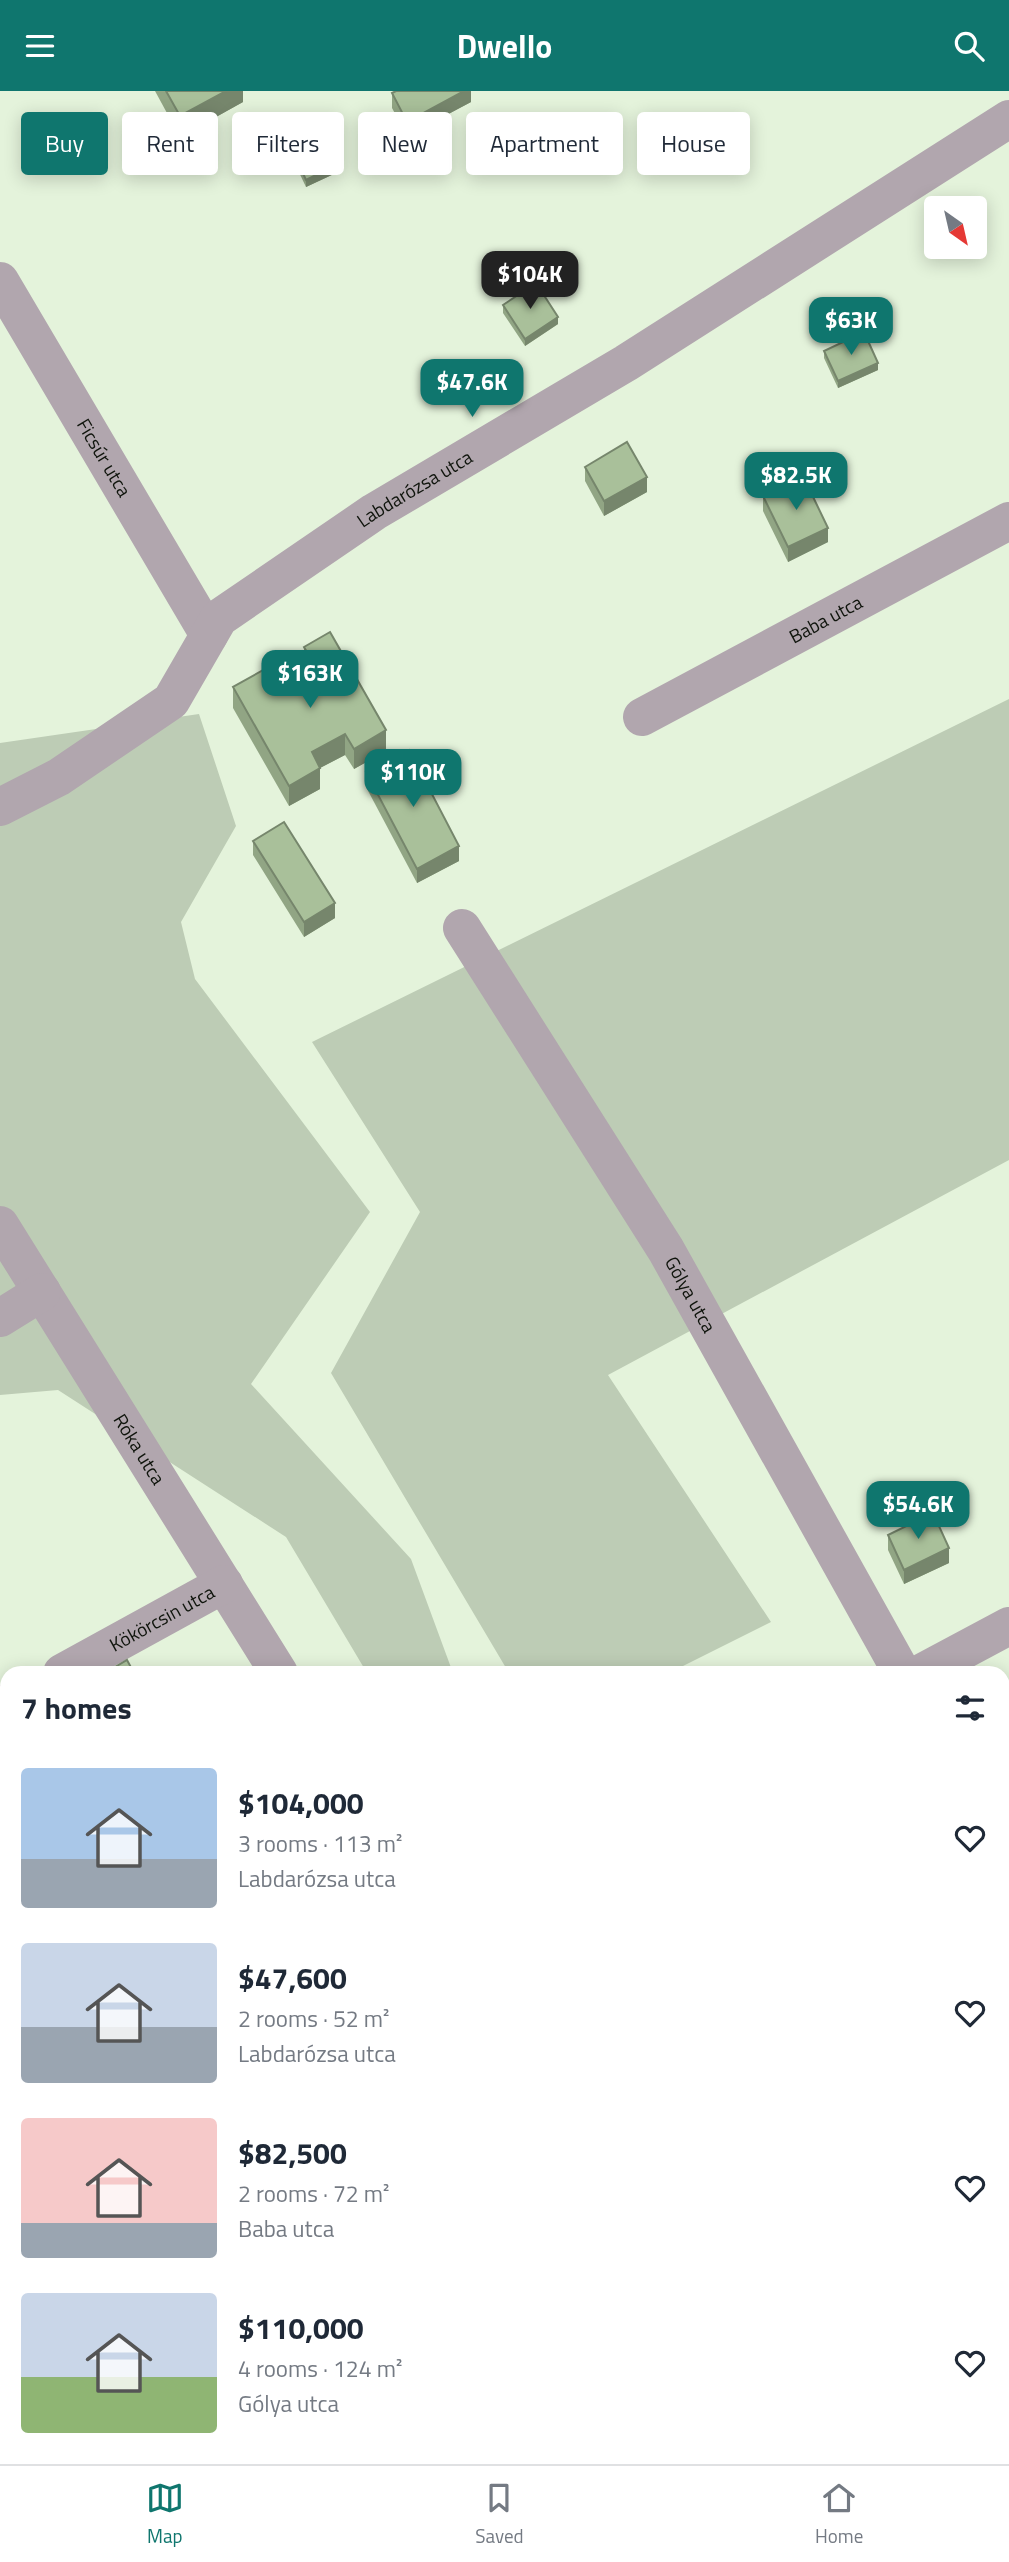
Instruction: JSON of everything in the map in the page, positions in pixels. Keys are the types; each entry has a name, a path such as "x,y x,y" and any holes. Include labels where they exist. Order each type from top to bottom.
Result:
{"street":[{"name":"Labdarózsa utca","path":"0,807 59,777 171,701 219,618 374,512 626,363 1009,119"},
{"name":"Ficsúr utca","path":"0,281 209,635"},
{"name":"Baba utca","path":"642,717 1009,521"},
{"name":"Gólya utca","path":"462,928 666,1250 898,1666"},
{"name":"Róka utca","path":"0,1225 275,1666"},
{"path":"0,1318 42,1292"},
{"name":"Kökörcsin utca","path":"75,1666 224,1584"},
{"path":"934,1666 1009,1626"}],"green space":[{"path":"1009,699 1009,1160 608,1375 771,1622 683,1666 505,1666 331,1373 420,1212 312,1042"},
{"path":"199,714 236,826 181,922 195,979 370,1212 251,1384 411,1559 450,1666 363,1666 286,1537 58,1390 0,1395 0,743"}],"building":[{"path":"166,91 226,91 187,112 178,112"},
{"path":"464,91 425,112 402,112 392,93"},
{"path":"304,175 316,175 306,180"},
{"path":"536,283 558,317 525,339 503,305"},
{"path":"864,332 878,363 838,381 824,351"},
{"path":"627,442 647,477 604,501 585,467"},
{"path":"803,476 828,528 788,547 763,496"},
{"path":"330,632 386,730 354,749 345,734 312,752 320,768 289,786 233,687 272,665 287,692 319,673 304,647"},
{"path":"409,750 459,846 417,869 366,772"},
{"path":"284,822 335,903 304,922 253,841"},
{"path":"933,1513 949,1548 904,1570 888,1535"},
{"path":"127,1660 130,1666 117,1666"}]}
